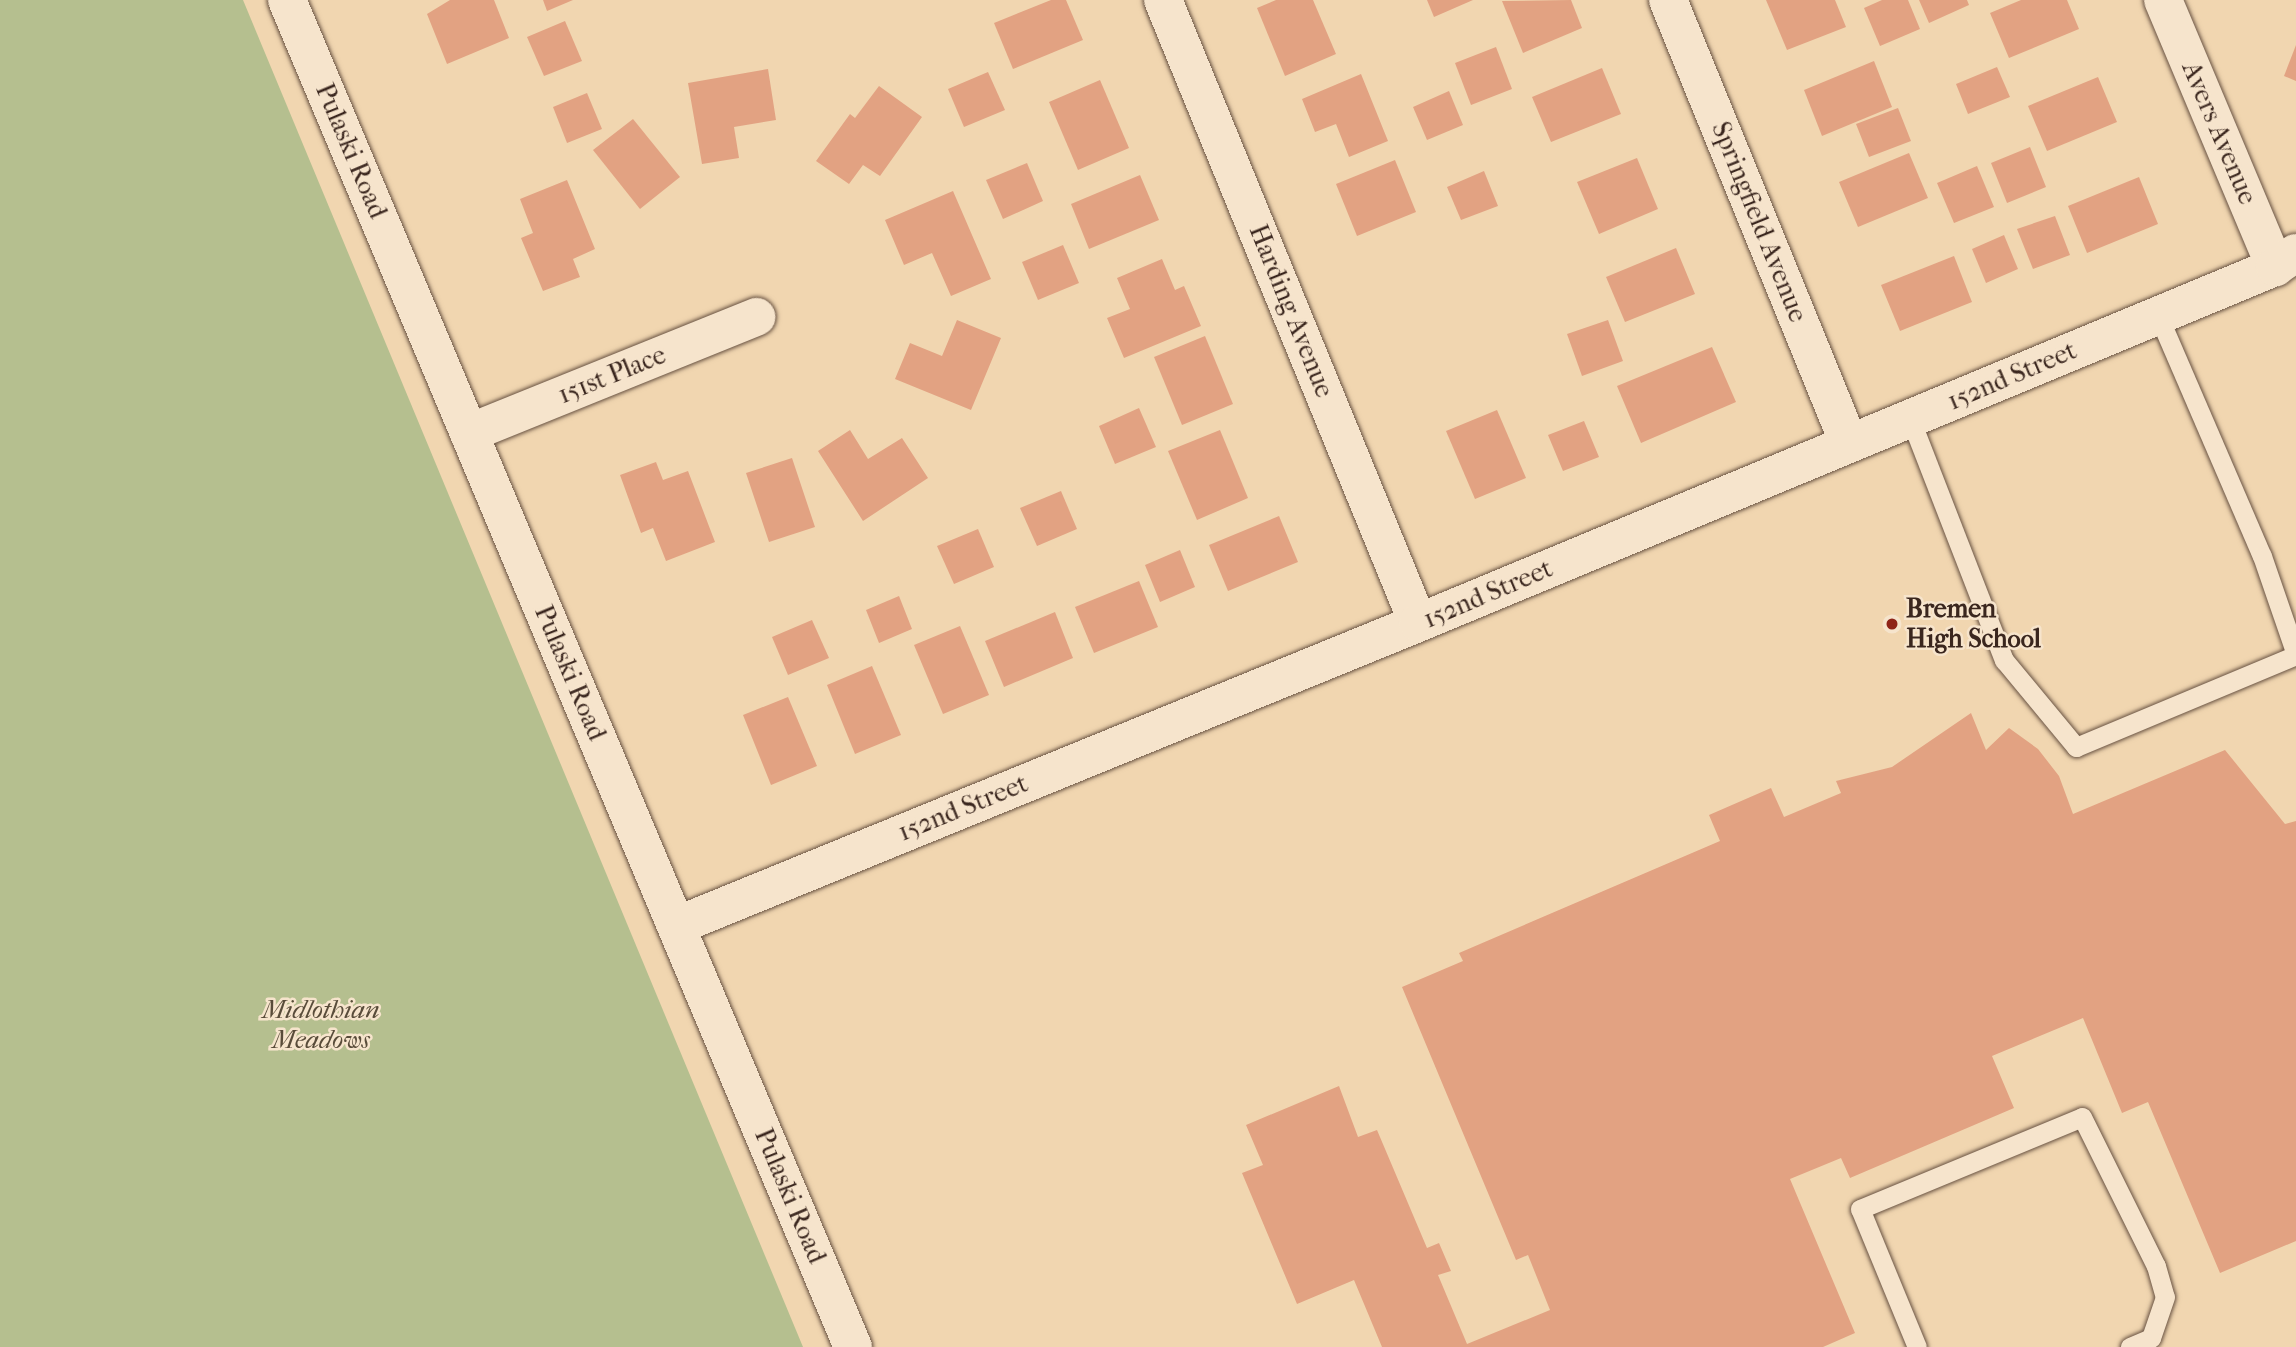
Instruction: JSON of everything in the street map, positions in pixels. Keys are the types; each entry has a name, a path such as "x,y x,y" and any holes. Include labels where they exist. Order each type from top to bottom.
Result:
{"street":[{"name":"Pulaski Road","path":"287,0 853,1347"},
{"name":"Harding Avenue","path":"1163,0 1418,623"},
{"name":"Springfield Avenue","path":"1668,0 1849,443"},
{"name":"Avers Avenue","path":"2162,0 2285,260"},
{"name":"152nd Street","path":"676,926 1418,623 2285,260"},
{"name":"151st Place","path":"469,433 756,317"}],"lane":[{"path":"1910,418 1965,548 2004,660 2076,747 2296,655 2262,556 2158,315"},
{"path":"1917,1347 1860,1209 2081,1116 2157,1266 2165,1297 2151,1338 2130,1347"}],"green space":[{"name":"Midlothian Meadows","path":"0,0 243,0 803,1347 0,1347"}],"building":[{"path":"450,0 494,0 509,38 447,64 427,14"},
{"path":"543,0 573,0 547,11"},
{"path":"1051,0 1066,0 1083,40 1013,69 994,23"},
{"path":"1276,0 1313,0 1336,54 1285,76 1257,8"},
{"path":"1427,0 1473,0 1434,17"},
{"path":"1571,0 1582,28 1523,53 1502,1"},
{"path":"1766,0 1835,0 1846,27 1787,50"},
{"path":"1882,0 1908,0 1920,29 1880,46 1864,8"},
{"path":"1919,0 1967,0 1969,5 1929,23"},
{"path":"2021,0 2067,0 2079,29 2009,58 1990,13"},
{"path":"565,21 582,61 544,76 527,37"},
{"path":"2296,45 2296,81 2284,76"},
{"path":"1496,47 1512,89 1471,105 1455,63"},
{"path":"1874,61 1892,107 1822,136 1804,90"},
{"path":"1997,67 2010,97 1968,114 1956,84"},
{"path":"1602,68 1621,114 1551,142 1532,97"},
{"path":"768,69 776,120 734,127 739,158 702,164 688,83"},
{"path":"988,72 1005,110 964,127 948,89"},
{"path":"1361,74 1388,141 1349,157 1336,124 1315,132 1302,99"},
{"path":"2098,77 2117,122 2047,151 2028,106"},
{"path":"1100,80 1129,148 1078,170 1049,102"},
{"path":"879,86 922,117 880,176 863,165 849,184 816,161 850,114 855,118"},
{"path":"1449,91 1463,125 1427,140 1413,107"},
{"path":"587,93 602,129 567,143 553,107"},
{"path":"1898,108 1911,141 1869,157 1856,124"},
{"path":"633,119 680,177 640,209 593,150"},
{"path":"2030,147 2046,187 2007,203 1991,163"},
{"path":"1909,153 1928,198 1858,227 1839,182"},
{"path":"1637,158 1658,209 1599,234 1577,182"},
{"path":"1395,160 1416,212 1357,236 1336,184"},
{"path":"1027,163 1043,201 1003,219 986,180"},
{"path":"1977,166 1994,207 1954,223 1937,183"},
{"path":"1484,171 1498,206 1461,220 1447,187"},
{"path":"1140,175 1159,220 1089,249 1071,204"},
{"path":"2139,177 2158,224 2087,253 2068,206"},
{"path":"567,180 595,249 573,259 580,277 543,291 521,238 533,233 520,199"},
{"path":"953,191 991,279 951,296 932,253 904,265 885,220"},
{"path":"2055,216 2070,255 2033,269 2017,229"},
{"path":"2004,235 2018,269 1986,283 1972,249"},
{"path":"1063,245 1079,283 1038,300 1022,262"},
{"path":"1676,248 1695,294 1625,322 1606,277"},
{"path":"1954,256 1972,302 1900,331 1881,285"},
{"path":"1162,259 1175,290 1184,286 1201,326 1124,358 1107,318 1130,309 1117,278"},
{"path":"957,320 1001,338 971,410 895,379 910,343 942,356"},
{"path":"1608,320 1623,361 1582,376 1567,334"},
{"path":"1205,336 1233,404 1182,425 1154,357"},
{"path":"1712,347 1736,402 1641,443 1617,386"},
{"path":"1139,408 1156,447 1115,464 1099,426"},
{"path":"1497,410 1526,478 1475,499 1446,431"},
{"path":"1584,421 1599,457 1563,471 1548,435"},
{"path":"850,430 868,459 902,438 928,478 863,521 818,451"},
{"path":"1220,430 1248,498 1197,520 1168,451"},
{"path":"792,458 815,527 769,542 746,473"},
{"path":"656,462 663,480 688,471 715,542 666,561 653,528 641,533 620,475"},
{"path":"1061,491 1077,529 1037,546 1020,508"},
{"path":"1279,516 1298,562 1228,591 1209,545"},
{"path":"978,529 994,567 954,584 937,546"},
{"path":"1180,550 1195,587 1160,602 1145,565"},
{"path":"1139,581 1158,627 1094,653 1075,607"},
{"path":"899,596 912,629 879,643 866,610"},
{"path":"1055,612 1073,658 1004,687 985,641"},
{"path":"812,620 829,658 788,675 772,637"},
{"path":"960,626 989,695 943,714 914,645"},
{"path":"872,666 901,735 855,754 827,685"},
{"path":"788,697 817,766 771,785 743,715"},
{"path":"1971,713 1986,750 2009,728 2038,749 2059,776 2073,814 2225,750 2285,824 2296,821 2296,1241 2220,1273 2148,1102 2122,1113 2083,1018 1992,1056 2014,1108 1850,1178 1841,1158 1790,1179 1855,1333 1823,1347 1382,1347 1354,1280 1297,1304 1242,1173 1263,1165 1246,1125 1339,1086 1358,1137 1377,1130 1427,1248 1439,1243 1451,1271 1438,1275 1467,1344 1550,1310 1528,1255 1516,1260 1402,987 1463,961 1459,953 1720,841 1709,815 1771,788 1784,817 1841,793 1836,781 1892,767"}],"place":[{"name":"Bremen High School","path":"1892,624"}]}
